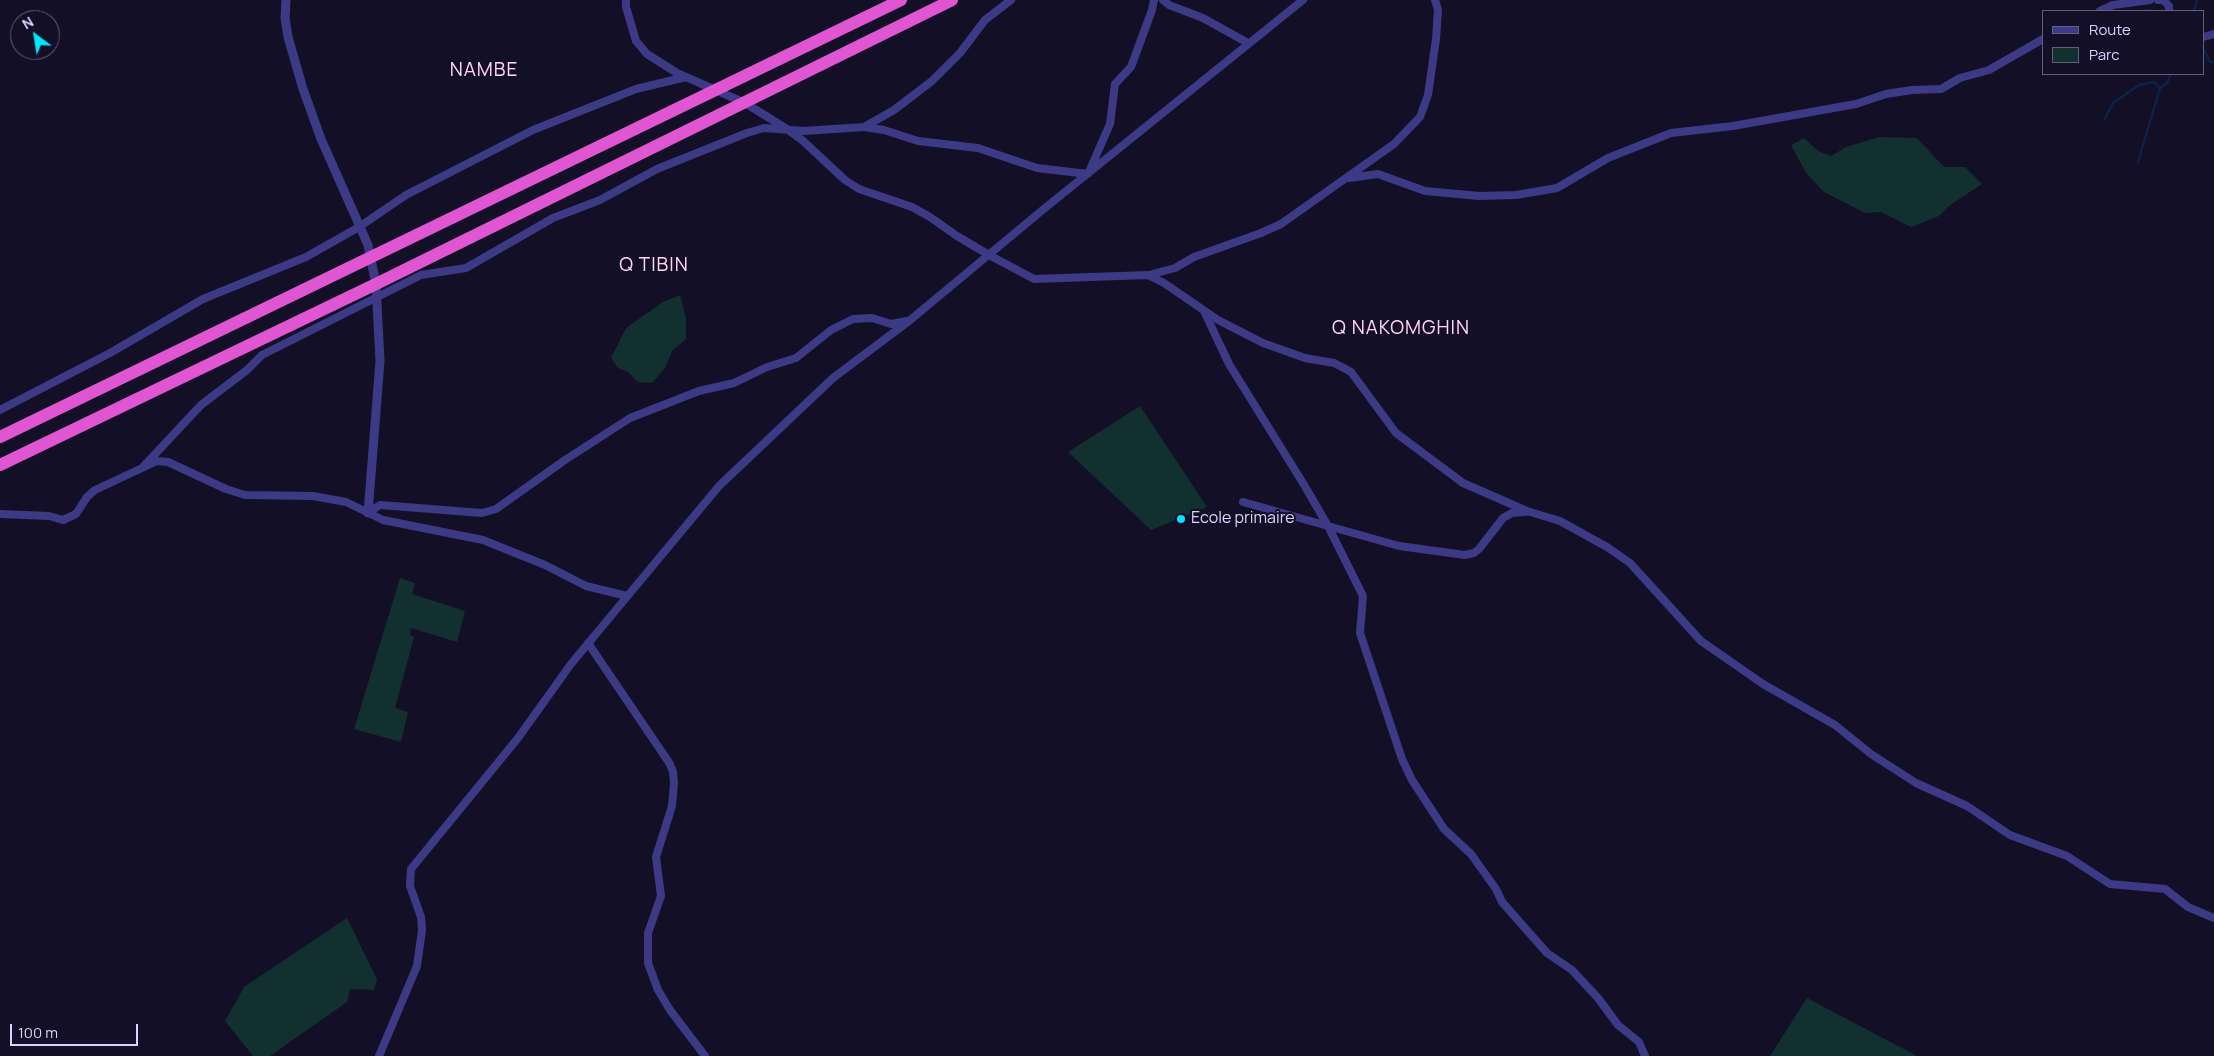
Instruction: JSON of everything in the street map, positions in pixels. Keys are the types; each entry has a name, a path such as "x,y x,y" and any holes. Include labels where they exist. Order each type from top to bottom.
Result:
{"highway":[{"path":"0,437 901,0"},
{"path":"0,465 376,290 952,0"}],"street":[{"path":"286,0 285,18 288,37 303,89 321,139 370,256 376,290 380,361 368,513"},
{"path":"626,0 626,7 636,41 646,54 686,77 745,103 787,128 845,180 859,189 918,211 989,255 1034,280 1148,275 1175,268 1194,257 1281,224 1348,178 1394,144 1420,117 1428,95 1436,39 1438,10 1435,0"},
{"path":"864,127 894,110 932,80 960,53 985,20 1011,0"},
{"path":"1088,174 1110,124 1115,84 1131,67 1154,0"},
{"path":"1163,0 1203,18 1248,43"},
{"path":"379,1056 417,966 422,930 421,917 410,886 411,869 518,738 571,664 719,486 834,378 909,321 1303,0"},
{"path":"2102,10 2113,5 2150,0"},
{"path":"2158,0 2163,0 2169,10"},
{"path":"1348,178 1378,174 1425,191 1479,196 1516,194 1557,188 1608,158 1671,133 1733,126 1851,104 1886,94 1912,90 1941,89 1960,78 1989,70 2042,40"},
{"path":"0,410 110,353 203,299 306,257 359,226 406,195 533,130 636,89 686,77"},
{"path":"143,467 201,405 247,370 262,355 376,290 421,275 466,268 553,218 600,200 657,169 747,133 764,128 787,128 804,131 864,127 884,130 918,141 978,148 1037,168 1088,174"},
{"path":"1148,275 1164,283 1218,320 1263,343 1305,358 1334,363 1351,372 1396,433 1463,484 1527,511 1560,521 1607,547 1630,563 1700,641 1763,684 1835,725 1871,754 1916,783 1967,806 2010,835 2066,856 2110,884 2165,889 2188,907 2214,918"},
{"path":"1204,309 1229,364 1328,526 1363,596 1360,632 1402,759 1412,780 1444,829 1471,854 1512,913 1547,953 1572,970 1598,998 1618,1024 1639,1042 1645,1056"},
{"path":"368,513 380,505 482,513 496,509 565,460 630,418 699,391 734,383 766,367 796,358 831,330 853,319 872,318 891,324 909,321"},
{"path":"0,514 49,516 63,520 76,514 87,497 95,490 157,461 168,462 226,489 245,495 313,496 346,502 383,520 483,540 545,565 586,586 627,596"},
{"path":"1243,502 1399,546 1465,555 1474,553 1503,518 1512,513 1527,511"},
{"path":"588,643 670,764 673,772 672,806 656,857 656,874 661,896 648,933 648,963 658,990 670,1010 705,1056"}],"green space":[{"path":"1879,137 1917,138 1944,167 1965,167 1982,184 1950,205 1939,216 1911,227 1881,212 1865,213 1824,192 1806,173 1791,145 1804,138 1818,151 1831,156 1846,147"},
{"path":"680,295 686,318 686,339 672,351 665,368 652,383 638,382 628,372 618,368 611,358 626,328 663,302"},
{"path":"1140,406 1207,507 1151,530 1068,452"},
{"path":"400,578 415,583 412,594 465,611 457,642 411,628 410,635 414,637 395,708 408,712 401,742 354,729"},
{"path":"347,918 377,979 374,990 350,989 347,1002 270,1056 253,1056 225,1021 244,987"},
{"path":"1807,998 1917,1056 1770,1056"}],"waterway":[{"path":"2194,10 2197,0"},
{"path":"2204,50 2210,62 2214,62"},
{"path":"2138,162 2160,88 2167,83 2171,75"},
{"path":"2104,120 2113,103 2139,85 2154,82 2160,88"}],"place":[{"name":"Ecole primaire","path":"1181,519"}],"district":[{"name":"NAMBE","path":"484,71"},
{"name":"Q TIBIN","path":"654,266"},
{"name":"Q NAKOMGHIN","path":"1401,329"}]}
